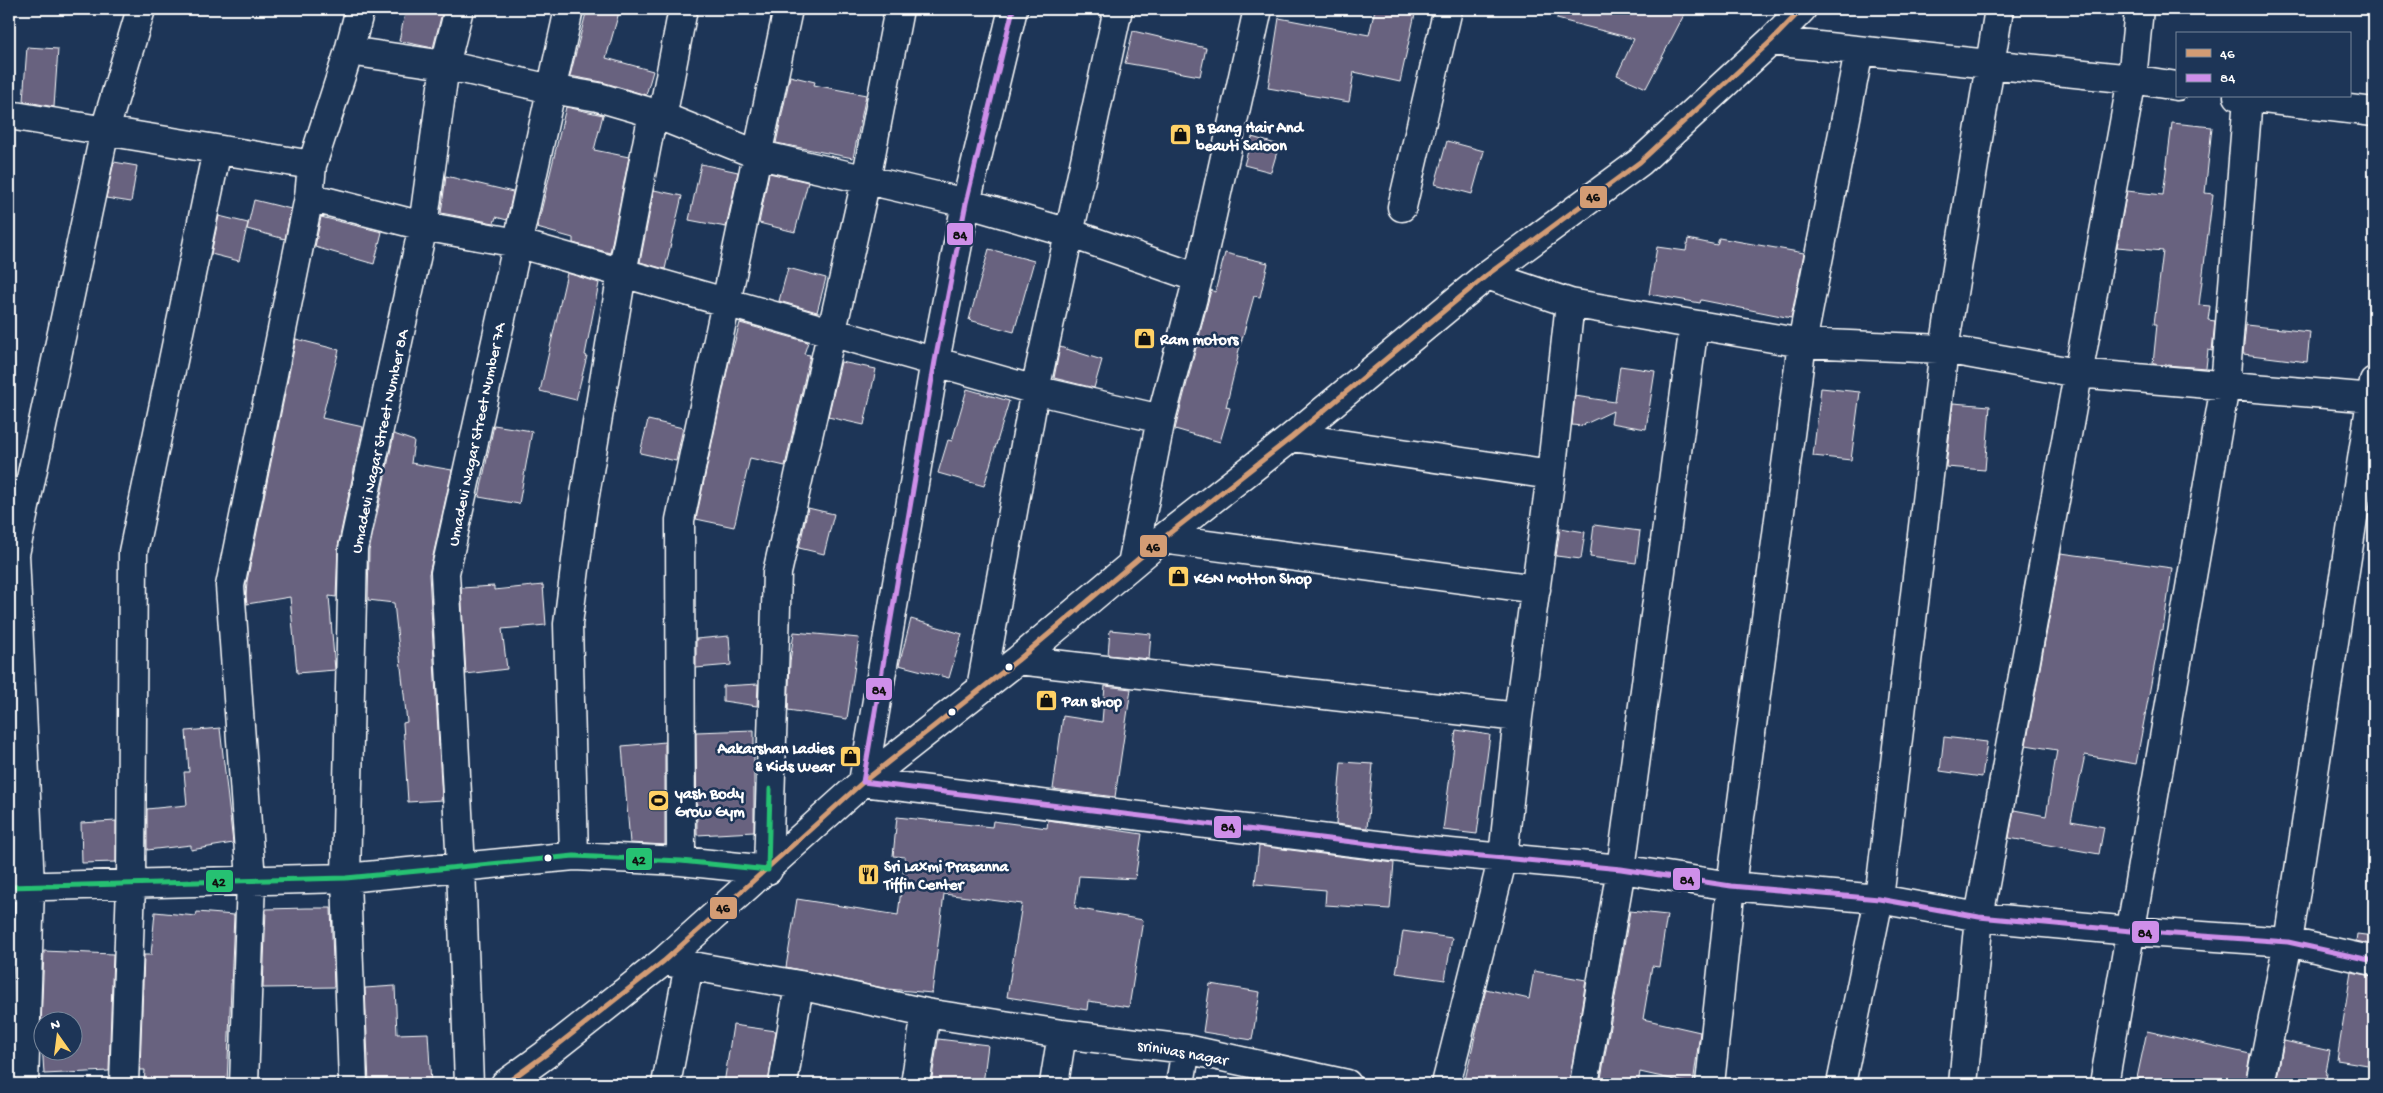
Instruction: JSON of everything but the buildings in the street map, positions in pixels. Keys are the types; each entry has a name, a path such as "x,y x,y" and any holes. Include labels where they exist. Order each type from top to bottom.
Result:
{"street":[{"path":"24,1084 19,886 15,554 105,130 142,9"},
{"path":"244,1084 251,880 230,586 309,197 312,165 349,51 360,9"},
{"name":"Umadevi Nagar Street Number 8A","path":"353,1084 346,878 353,549 423,226 446,65 459,9"},
{"name":"Umadevi Nagar Street Number 7A","path":"469,1084 461,867 445,573 568,9"},
{"path":"574,856 568,624 582,513 622,273 683,9"},
{"path":"681,861 680,520 788,9"},
{"path":"768,870 777,573 866,180 899,9"},
{"path":"863,782 935,361 966,203 1013,9"},
{"path":"981,688 1035,390 1118,9"},
{"path":"1132,564 1161,419 1198,278 1258,9"},
{"path":"1402,207 1448,9"},
{"path":"505,1084 677,963 768,870 863,782 1018,660 1162,539 1292,437 1487,275 1640,162 1771,41 1802,9"},
{"path":"1841,1084 1879,899 1944,349 1999,9"},
{"path":"1963,1084 1979,917 2132,79 2139,9"},
{"path":"1771,41 1990,63 2176,86"},
{"path":"349,51 446,65 551,89 598,96 657,116 756,154 966,203 1070,234 1198,278"},
{"path":"1710,1084 1731,886 1802,343 1859,51"},
{"path":"2104,1084 2225,386 2243,98"},
{"path":"2252,98 2374,112"},
{"path":"9,116 105,130 312,165"},
{"path":"124,1084 131,884 133,552 217,150"},
{"path":"309,197 423,226 517,244 726,301 1035,390 1161,419"},
{"path":"1487,275 1570,303 1802,343 1944,349 2077,373 2225,386 2374,392 2288,942 2260,1084"},
{"path":"1446,1084 1503,857 1518,717 1551,475 1570,303"},
{"path":"1584,1084 1621,869 1694,324"},
{"path":"1292,437 1551,475"},
{"path":"1162,539 1536,589"},
{"path":"1018,660 1518,717"},
{"path":"863,782 1418,850 1621,869 1731,886 1879,899 1979,917 2131,931 2288,942 2374,961"},
{"path":"19,886 346,878 574,856 681,861 768,870"},
{"path":"666,1084 677,963"},
{"name":"srinivas nagar","path":"677,963 798,985 926,1013 1062,1034 1186,1049 1307,1081 1347,1084"},
{"path":"783,1084 798,985"},
{"path":"915,1084 926,1013"},
{"path":"1054,1084 1062,1034"},
{"path":"1180,1084 1186,1049"},
{"path":"539,1084 545,1055"}],"transit line":[{"name":"84","path":"1013,9 966,203 935,361 863,782 1418,850 1621,869 1731,886 1879,899 1979,917 2131,931 2288,942 2374,961"},
{"name":"46","path":"505,1084 545,1055 664,961 863,782 1018,660 1162,539 1292,437 1487,275 1640,162 1771,41 1802,9"},
{"name":"42","path":"9,887 346,878 574,856 681,861 768,870 770,789"}],"place":[{"name":"B Bang Hair And beauti Saloon","path":"1180,135"},
{"name":"Ram motors","path":"1144,338"},
{"name":"KGN Motton Shop","path":"1178,577"},
{"name":"Pan shop","path":"1046,700"},
{"name":"Aakarshan Ladies & Kids Wear","path":"850,756"},
{"name":"yash Body Grow Gym","path":"659,801"},
{"name":"Sri Laxmi Prasanna Tiffin Center","path":"868,874"}]}
